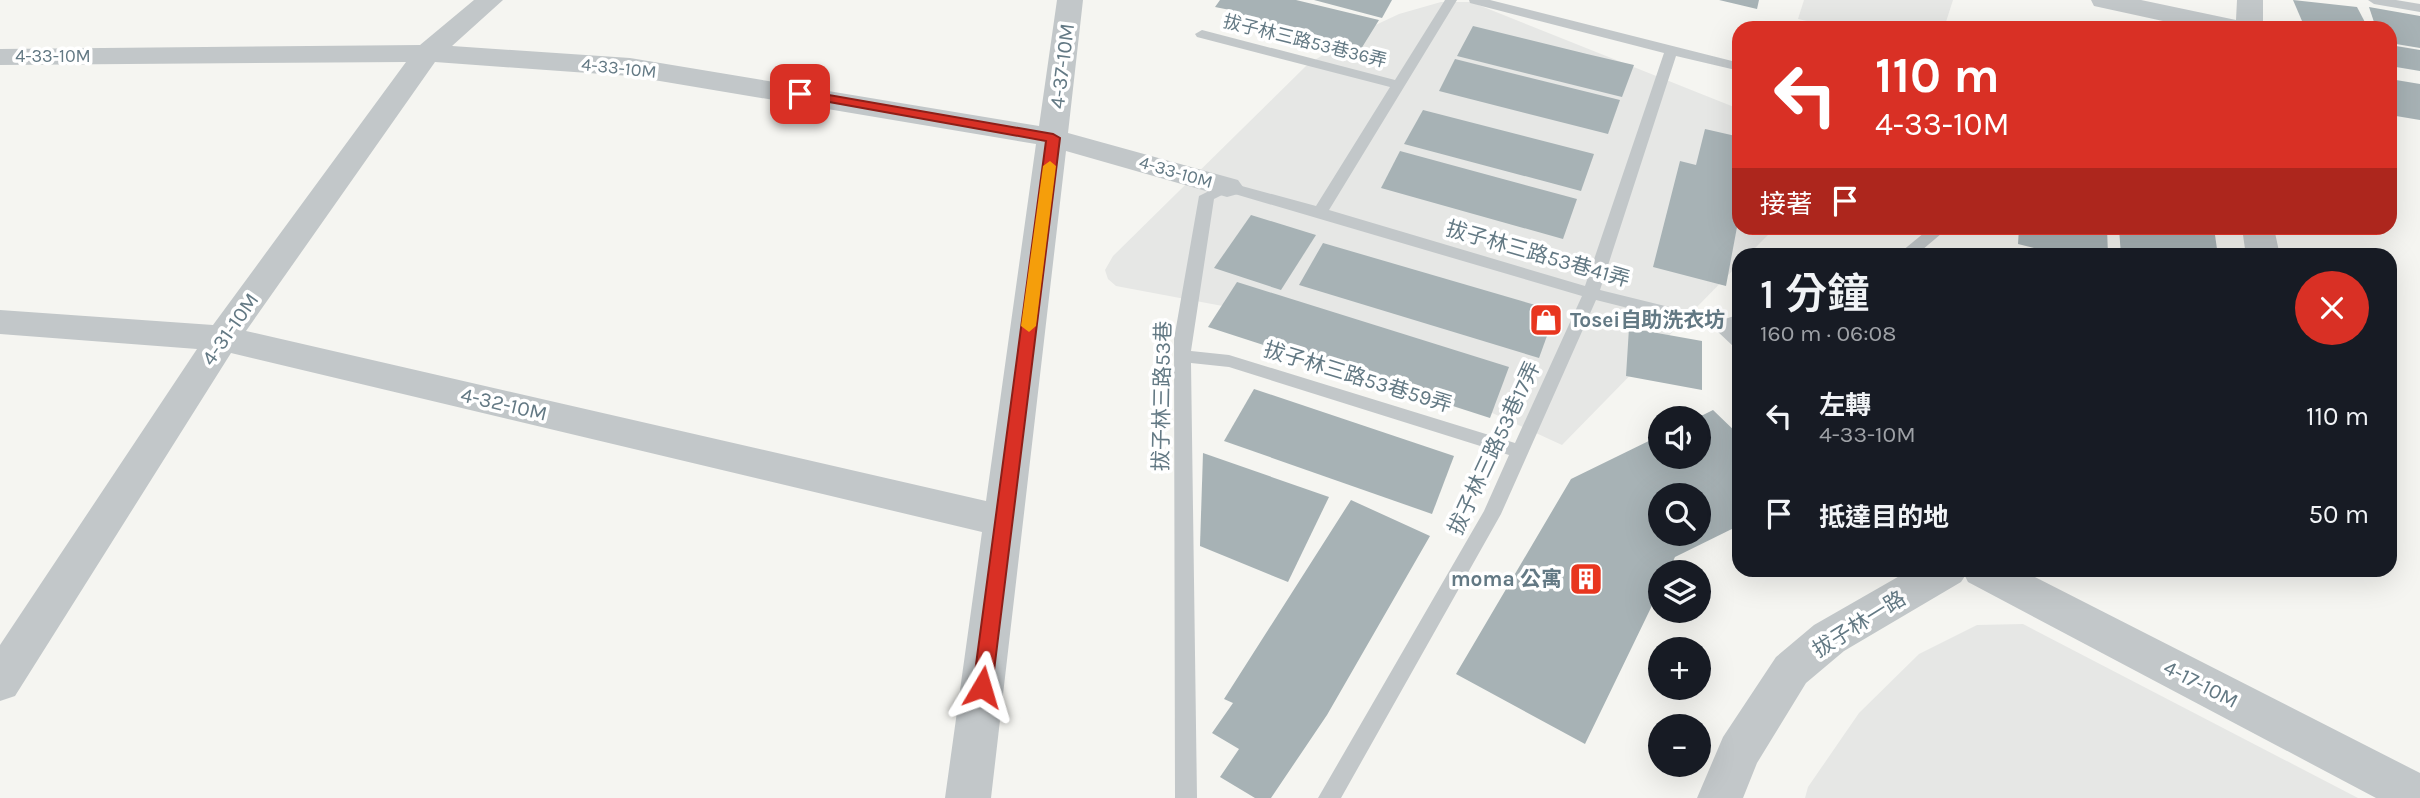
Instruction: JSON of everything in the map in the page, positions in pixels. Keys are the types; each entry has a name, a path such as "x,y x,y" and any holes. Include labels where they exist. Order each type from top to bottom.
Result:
{"street":[{"name":"4-31-10M","path":"0,682 222,338 427,53 490,0"},
{"name":"4-37-10M","path":"968,798 1070,0"},
{"path":"2104,0 2201,21"},
{"path":"2249,21 2250,0"},
{"name":"4-33-10M","path":"0,57 427,53 630,67 1053,138 1227,187"},
{"name":"4-32-10M","path":"0,322 222,338 1004,521"},
{"name":"拔子林一路","path":"1720,798 1739,752 1791,670 1829,638 1935,577"},
{"name":"4-17-10M","path":"1996,577 2420,797"}],"lane":[{"path":"1227,187 1320,212 1451,0"},
{"path":"1475,0 1732,65"},
{"path":"2374,0 2420,8"},
{"name":"拔子林三路53巷36弄","path":"1202,34 1399,85"},
{"name":"拔子林三路53巷17弄","path":"1329,798 1492,514 1591,293 1671,51"},
{"name":"拔子林三路53巷","path":"1186,798 1182,339 1206,196 1227,187"},
{"name":"拔子林三路53巷41弄","path":"1320,212 1591,293 1722,326 1732,335"},
{"path":"1914,248 1931,235"},
{"path":"1722,326 1732,323"},
{"name":"拔子林三路53巷59弄","path":"1182,356 1230,361 1520,451"}],"shaded area":[{"path":"1804,0 1953,0 1946,21 1798,19"},
{"path":"1441,2 1471,2 1732,106 1732,235 1768,235 1755,248 1732,248 1732,271 1562,445 1286,318 1116,286 1108,279 1105,270 1113,256 1306,66 1350,37 1399,14"},
{"path":"2023,624 2358,798 1805,798 1808,787 1859,713 1919,654 1977,625"}],"building":[{"path":"1220,0 1296,0 1379,20 1361,49 1231,17 1235,11 1215,7"},
{"path":"1314,0 1392,0 1382,18"},
{"path":"1719,0 1759,0 1757,9"},
{"path":"2293,0 2357,7 2364,21 2302,21"},
{"path":"2369,7 2420,16 2420,48 2397,44 2397,21 2374,21"},
{"path":"1473,26 1634,65 1622,97 1457,56"},
{"path":"2397,46 2420,50 2420,71 2397,67"},
{"path":"1455,59 1620,100 1608,134 1439,91"},
{"path":"2397,80 2420,84 2420,120 2397,116"},
{"path":"1423,110 1594,154 1581,191 1404,144"},
{"path":"1705,129 1732,135 1732,235 1736,235 1726,286 1653,267 1680,161 1696,165"},
{"path":"1400,151 1577,199 1563,239 1381,188"},
{"path":"1251,215 1316,235 1281,290 1214,268"},
{"path":"2019,235 2107,235 2108,248 2034,248 2018,244"},
{"path":"2120,235 2215,235 2217,248 2120,248"},
{"path":"1323,243 1556,311 1539,358 1299,285"},
{"path":"1237,282 1509,367 1490,418 1208,327"},
{"path":"1629,328 1702,341 1702,390 1626,376"},
{"path":"1254,389 1454,456 1432,514 1224,441"},
{"name":"moma 公寓","path":"1711,411 1732,428 1732,529 1711,539 1711,483 1648,483 1648,546 1697,546 1674,560 1648,560 1648,614 1585,744 1456,674 1571,479 1648,441 1648,469 1711,469"},
{"path":"1203,453 1329,497 1288,582 1200,546"},
{"path":"1351,500 1430,536 1327,715 1271,798 1255,798 1220,777 1239,749 1212,733 1233,703 1224,699"}],"slow traffic":[{"path":"1029,326 1050,166"}],"place":[{"name":"Tosei自助洗衣坊","path":"1546,320"},
{"name":"moma 公寓","path":"1586,579"}],"route":[{"path":"800,94 1053,138 982,687"}]}
